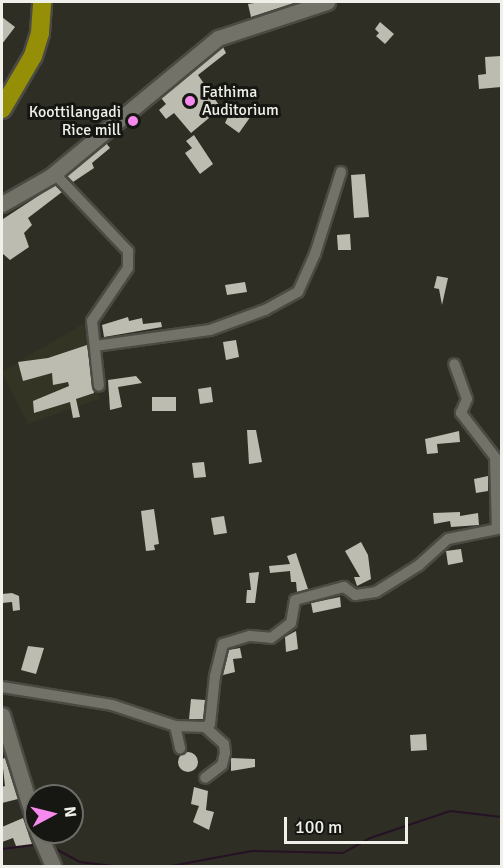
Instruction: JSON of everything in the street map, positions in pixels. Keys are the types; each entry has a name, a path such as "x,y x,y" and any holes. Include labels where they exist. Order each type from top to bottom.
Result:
{"highway":[{"path":"2,109 33,56 40,33 43,2"}],"main road":[{"path":"2,204 54,173 218,38 327,2"},
{"path":"2,715 24,787"},
{"path":"43,844 53,867"}],"street":[{"path":"95,346 210,330 266,310 298,292 315,254 341,172"},
{"path":"54,173 128,251 128,268 92,321 99,386"},
{"path":"2,687 112,705 175,726 205,727 210,724 214,676 223,644 250,636 271,638 291,623 295,600 345,587 355,595 376,592 419,565 448,539 494,531 500,525 498,456 461,413 467,399 454,364"},
{"path":"175,726 180,748"},
{"path":"205,727 224,744 225,753 222,765 205,778"}],"shaded area":[{"path":"86,322 99,399 28,424 2,372"}],"building":[{"path":"297,2 251,17 248,4"},
{"path":"2,17 15,27 2,44"},
{"path":"380,22 394,34 385,44 376,36 379,33 375,29"},
{"name":"Fathima Auditorium","path":"223,47 226,53 198,75 221,108 191,133 174,113 166,119 159,110 166,104 161,98"},
{"path":"501,56 501,87 479,89 478,75 486,74 485,57"},
{"path":"234,104 251,116 239,133 225,123"},
{"path":"194,135 213,164 200,174 185,153 192,148 186,141"},
{"path":"106,143 110,148 92,163 94,168 73,182 67,176"},
{"path":"365,174 369,217 354,218 351,175"},
{"path":"55,185 62,192 28,218 32,225 24,233 29,247 10,260 2,253 3,219"},
{"path":"350,234 351,250 338,250 337,235"},
{"path":"437,276 448,278 442,305 439,289 434,288"},
{"path":"245,282 247,292 227,295 225,285"},
{"path":"128,317 129,321 142,318 143,324 161,322 162,327 104,337 102,325"},
{"path":"236,340 239,357 226,360 223,342"},
{"path":"87,345 94,393 76,399 80,417 73,418 70,402 34,413 33,401 69,386 68,382 53,385 52,373 23,381 18,362 48,358"},
{"path":"136,376 142,383 118,387 122,407 110,410 108,380"},
{"path":"211,387 213,402 200,404 198,389"},
{"path":"152,397 176,397 176,411 152,411"},
{"path":"247,430 256,430 262,462 249,464"},
{"path":"459,431 460,442 437,444 438,453 427,454 425,439"},
{"path":"204,462 206,477 194,478 192,463"},
{"path":"488,476 488,491 476,493 474,479"},
{"path":"154,509 159,544 154,545 155,550 146,551 141,511"},
{"path":"460,512 460,516 478,513 479,525 451,527 450,521 434,524 433,513"},
{"path":"224,516 227,533 214,535 211,518"},
{"path":"361,542 368,555 371,579 357,586 354,577 360,577 345,551"},
{"path":"461,549 463,562 448,565 446,551"},
{"path":"296,553 308,589 297,592 296,582 291,582 290,571 270,573 269,566 290,564 287,556"},
{"path":"259,572 255,603 246,603 247,590 251,590 249,573"},
{"path":"12,593 19,596 20,610 13,611 12,602 2,603 2,594"},
{"path":"340,597 341,607 313,613 311,603"},
{"path":"296,631 298,649 286,652 285,637"},
{"path":"28,646 44,648 36,674 21,670"},
{"path":"240,648 242,658 233,659 235,672 223,675 229,650"},
{"path":"191,699 205,700 203,719 189,719"},
{"path":"426,734 427,750 411,751 410,735"},
{"path":"188,752 195,755 198,762 195,769 188,772 181,769 178,762 181,755"},
{"path":"5,758 18,799 2,803 2,787 5,786 2,759"},
{"path":"231,758 255,759 255,767 231,771"},
{"path":"194,787 208,791 206,810 214,812 209,830 193,822 199,806 191,804"},
{"path":"23,818 24,844 32,844 16,846 13,838 2,842 2,827"}],"waterway":[{"path":"171,866 252,851 343,853 370,838 450,811 502,817"},
{"path":"2,849 36,845"},
{"path":"52,847 80,862 111,866"}],"place":[{"name":"Fathima Auditorium","path":"190,101"},
{"name":"Koottilangadi Rice mill","path":"133,121"}]}
